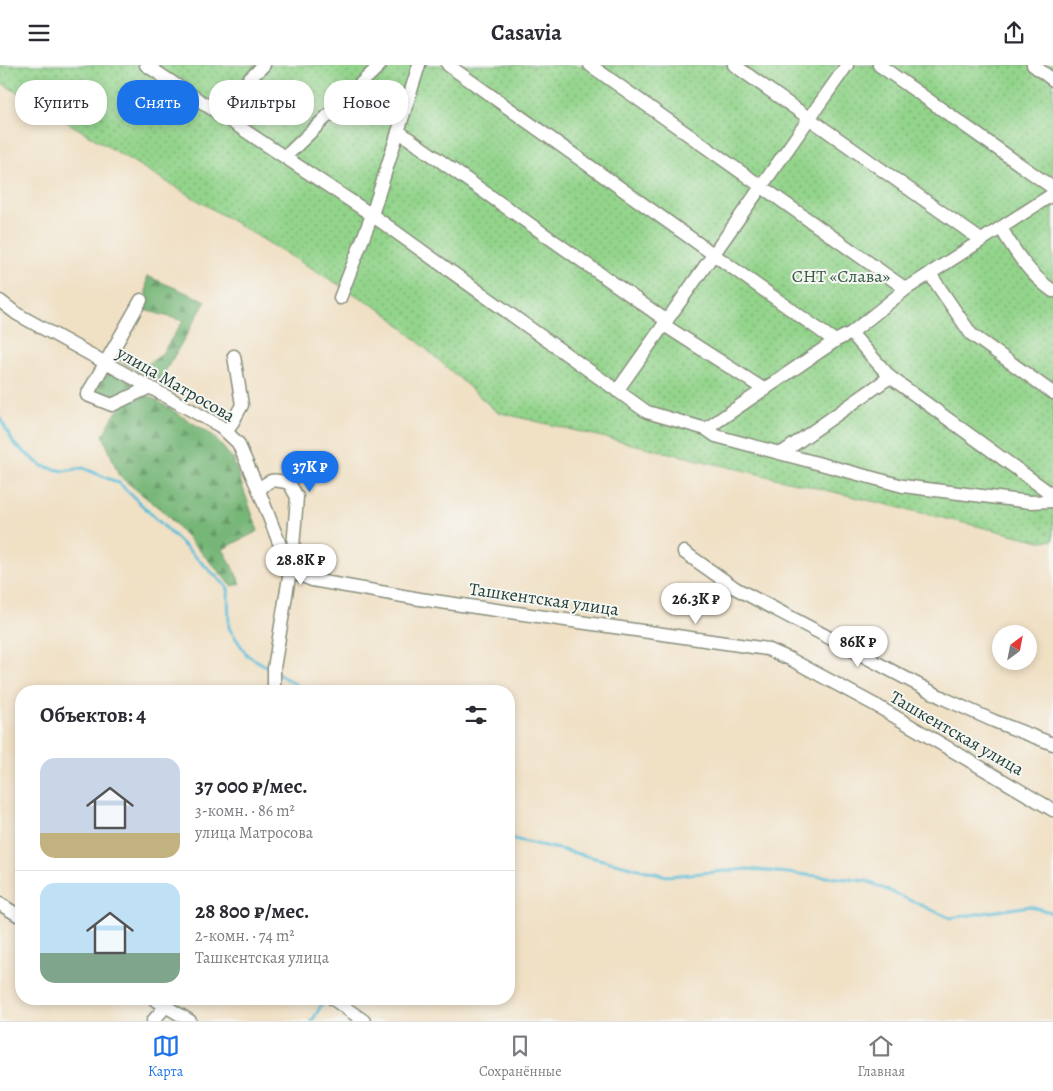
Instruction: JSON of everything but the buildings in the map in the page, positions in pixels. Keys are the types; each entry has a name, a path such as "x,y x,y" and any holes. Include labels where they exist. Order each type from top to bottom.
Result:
{"street":[{"path":"146,65 209,107"},
{"path":"248,80 264,65"},
{"path":"286,157 380,65"},
{"path":"340,298 372,215 419,65"},
{"path":"448,65 835,341"},
{"path":"590,65 906,289"},
{"path":"734,65 981,241"},
{"path":"618,391 847,65"},
{"path":"879,65 1053,188"},
{"path":"1033,65 1053,80"},
{"path":"237,125 372,215 647,412 706,429 716,436 903,486 1030,502 1053,501 1050,493 890,377 851,333"},
{"path":"398,131 666,323 765,390"},
{"path":"706,429 835,341 851,333 906,289 1053,194"},
{"path":"1001,228 1014,251 1041,283 1053,291"},
{"path":"930,274 971,334 1053,393"},
{"path":"141,300 87,395 112,405 150,387"},
{"name":"улица Матросова","path":"0,301 17,314 220,426 227,432 238,443 290,571"},
{"path":"227,432 242,405 234,356"},
{"path":"782,453 890,377"},
{"path":"259,491 266,482 276,480 289,483 297,497 293,548 274,668 274,685"},
{"path":"684,552 735,588 944,699 1053,745"},
{"name":"Ташкентская улица","path":"290,571 312,580 420,599 767,649 790,659 877,706 1053,810"},
{"path":"0,904 15,913"},
{"path":"341,1005 364,1021"},
{"path":"153,1021 166,1006 190,1021"}],"green space":[{"name":"СНТ «Слава»","path":"0,65 1053,65 1053,540 1040,541 497,412 386,313 72,125 107,125 107,80 15,80 15,91 0,82"},
{"path":"147,276 206,301 159,382 115,358 119,351 145,366 161,355 183,321 145,310"},
{"path":"115,373 137,386 133,392 109,402 99,395 97,385 101,378"},
{"path":"148,395 212,435 233,459 258,531 223,549 241,584 232,586 164,512 119,476 103,435 115,413 124,405"}],"waterway":[{"path":"0,418 14,444 42,466 63,471 83,468 119,483 228,588 229,628 247,655 271,669"},
{"path":"278,674 297,685"},
{"path":"515,839 667,876 748,869 867,881 950,918 1030,906 1053,913"},
{"path":"312,1021 321,1005"}]}
